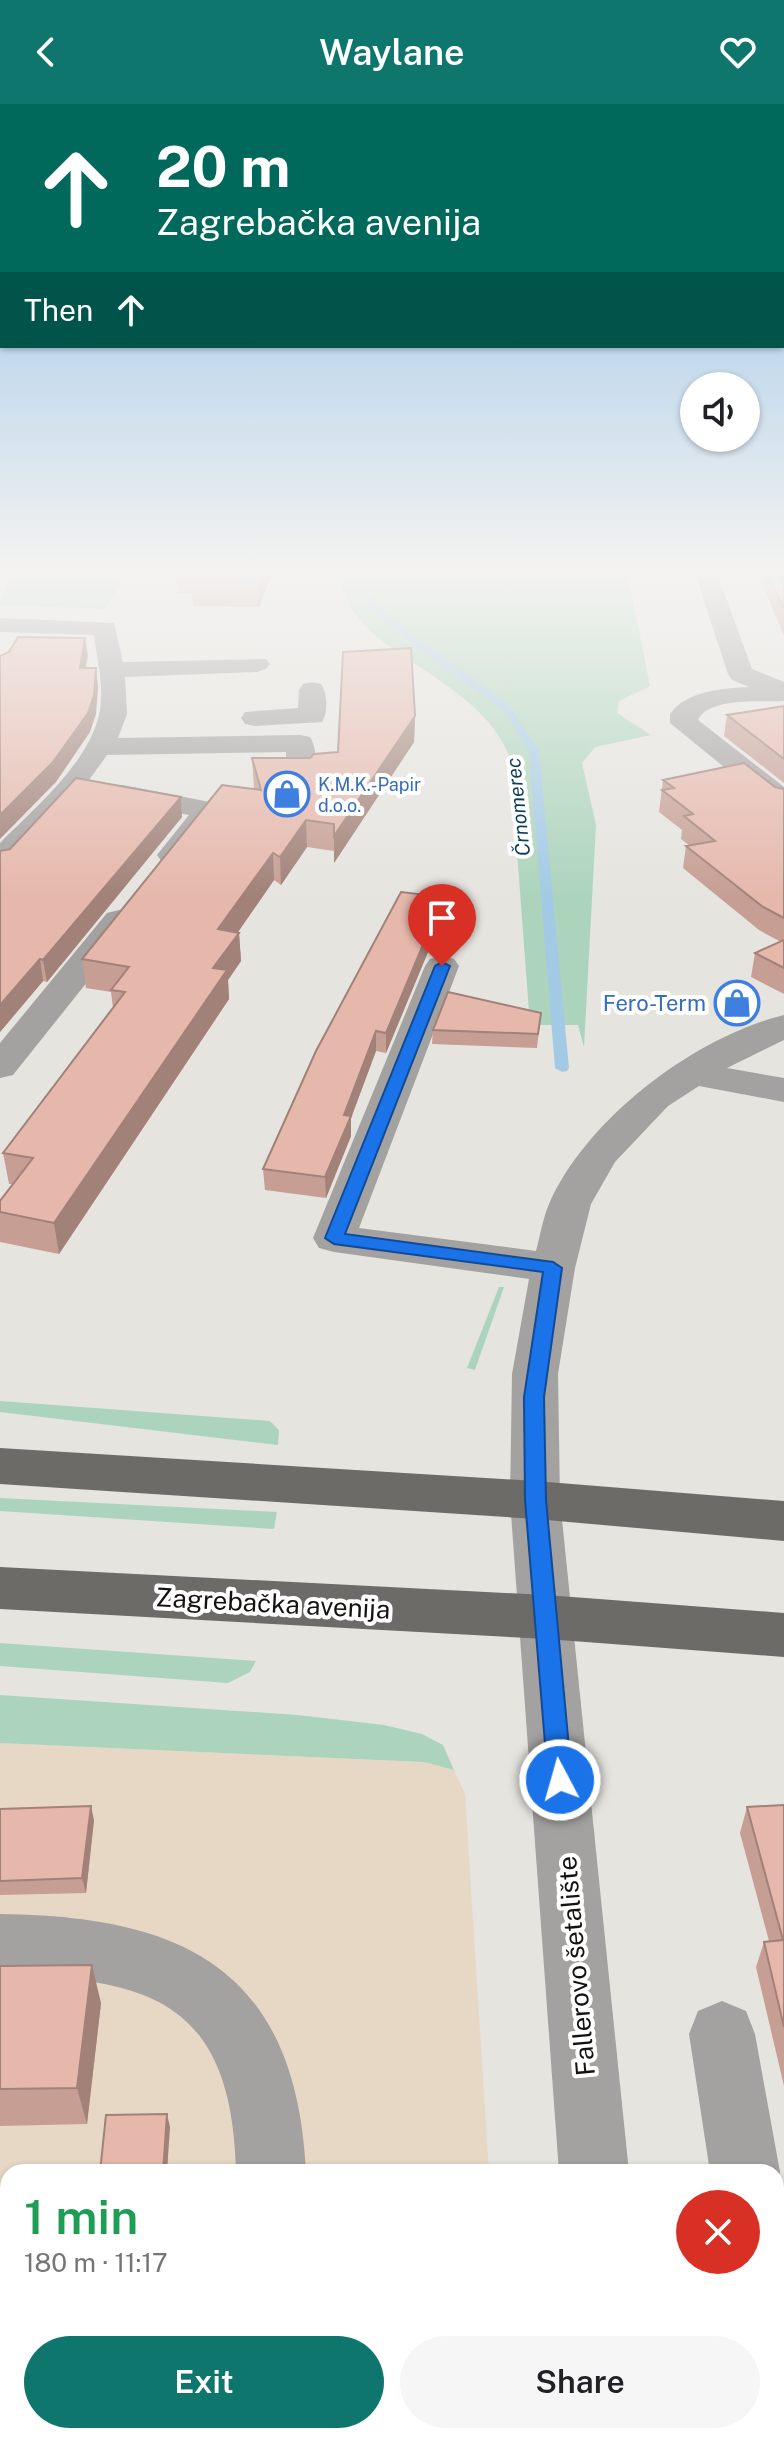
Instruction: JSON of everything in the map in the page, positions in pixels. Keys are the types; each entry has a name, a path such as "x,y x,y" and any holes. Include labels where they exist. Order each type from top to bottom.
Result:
{"main road":[{"path":"0,1466 535,1500 784,1521"},
{"name":"Zagrebačka avenija","path":"0,1588 546,1617 784,1635"}],"street":[{"path":"0,861 70,785 104,735 113,714 110,679"},
{"path":"753,679 784,692"},
{"path":"104,735 312,716 312,690"},
{"path":"784,692 731,698 690,708 684,714 684,723 696,734 784,801"},
{"path":"104,735 300,743 301,775"},
{"path":"0,1067 206,813 199,808 70,785"},
{"path":"442,966 334,1238 553,1268"},
{"path":"546,1617 535,1500 535,1374 553,1268 570,1204 598,1156 654,1098 728,1051 784,1026"},
{"path":"690,1073 784,1090"},
{"name":"Fallerovo šetalište","path":"546,1617 593,2164"},
{"path":"0,1945 53,1945 108,1953 164,1968 210,1999 245,2046 264,2097 270,2164"},
{"path":"722,2034 744,2164"}],"shaded area":[{"path":"0,1743 424,1762 454,1770 465,1794 488,2164 0,2164"}],"green space":[{"path":"438,679 649,679 650,686 619,701 617,713 651,735 595,747 582,763 596,825 584,1047 578,1025 530,1025 510,758 499,736 484,717"},
{"path":"499,1287 504,1287 475,1370 467,1368"},
{"path":"0,1401 270,1421 279,1430 278,1445 0,1412"},
{"path":"0,1498 277,1512 274,1529 0,1511"},
{"path":"0,1643 256,1661 250,1672 228,1683 0,1666"},
{"path":"0,1695 298,1715 384,1725 422,1734 443,1745 454,1770 424,1762 0,1743"}],"building":[{"path":"0,679 95,679 88,713 53,762 0,815"},
{"path":"342,679 413,679 415,716 334,836 334,824 306,820 280,857 273,853 218,929 239,933 213,968 227,970 54,1223 0,1212 0,1201 33,1158 3,1153 125,992 111,990 129,967 82,959 222,785 261,790 252,758 310,758 314,754 338,752"},
{"path":"784,706 784,759 727,715"},
{"path":"744,763 775,787 784,789 784,918 763,907 686,846 715,841 684,816 693,814 662,790 674,788 663,780"},
{"path":"76,778 181,797 43,960 40,959 0,1005 0,851 10,849"},
{"path":"401,892 443,897 386,1033 376,1031 344,1115 351,1116 325,1177 263,1169 316,1051"},
{"path":"784,940 784,968 755,953"},
{"path":"448,992 541,1013 538,1034 433,1030"},
{"path":"784,1805 784,2027 764,1942 783,1940 747,1807"},
{"path":"91,1806 82,1878 0,1881 0,1809"},
{"path":"92,1965 77,2088 0,2089 0,1966"},
{"path":"167,2114 164,2164 101,2164 106,2115"}],"waterway":[{"name":"Črnomerec","path":"467,679 507,708 534,751 562,1068"}],"place":[{"name":"K.M.K.-Papir d.o.o.","path":"287,794"},
{"name":"Fero-Term","path":"737,1003"}],"route":[{"path":"442,966 334,1238 553,1268 535,1374 535,1500 560,1780"}]}
